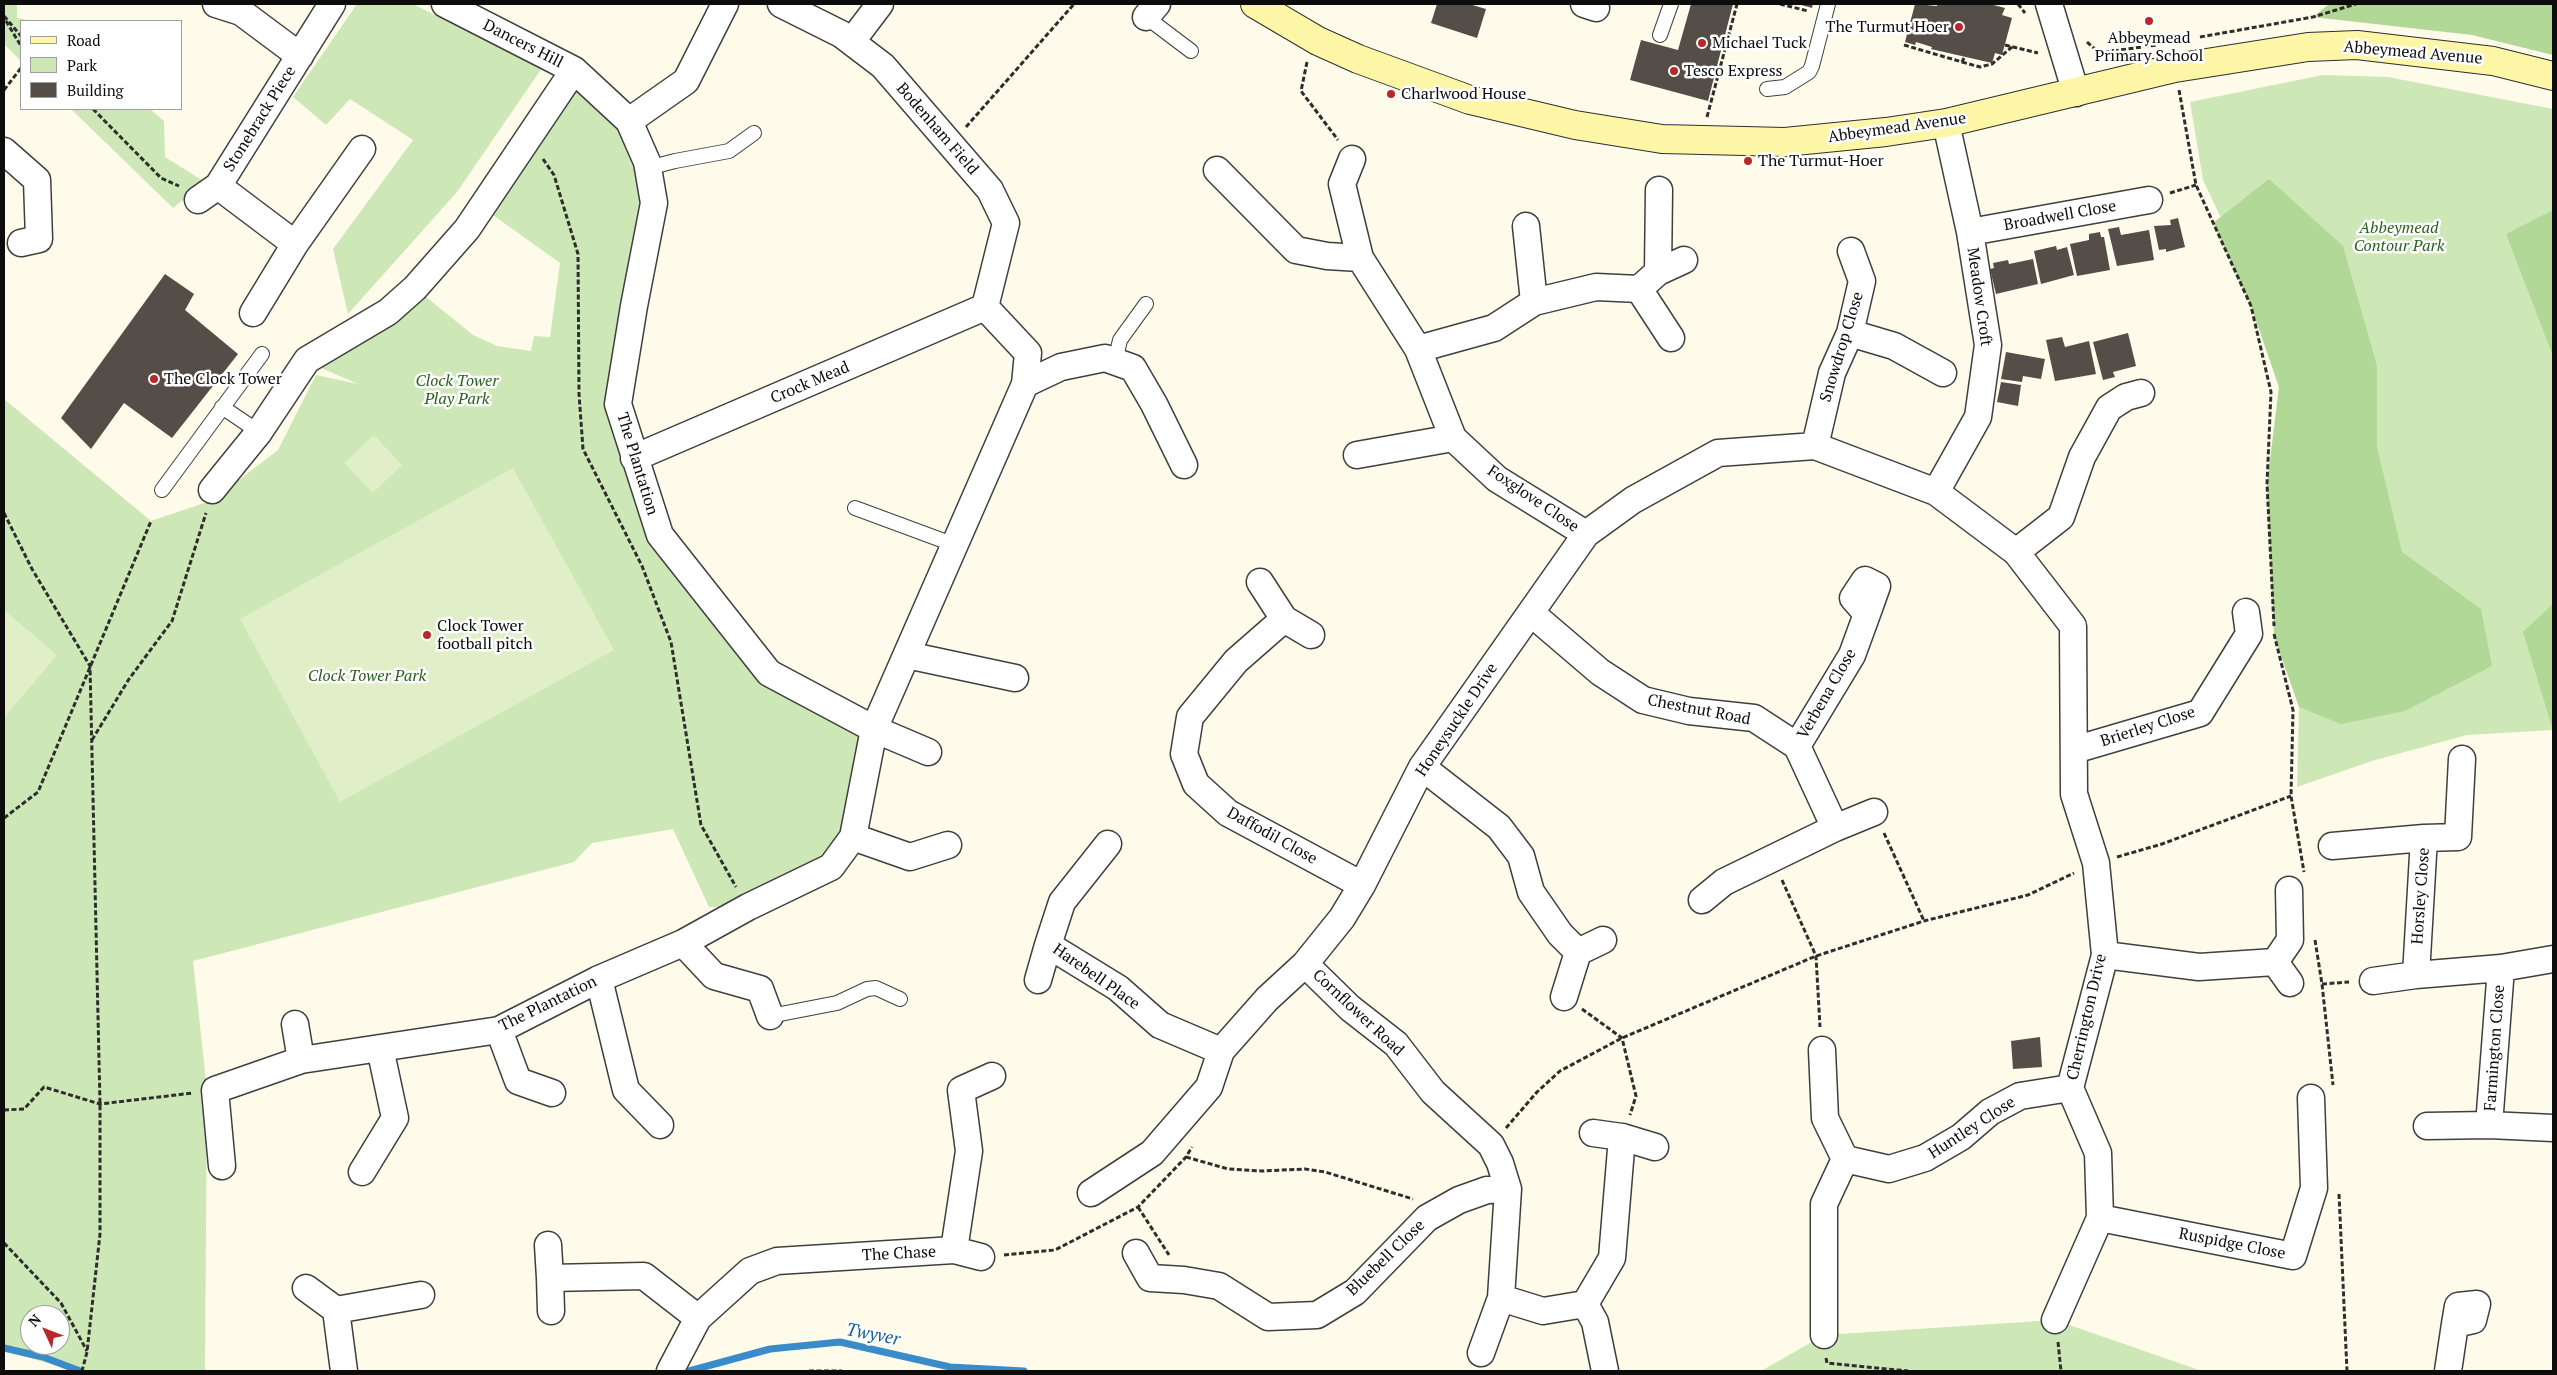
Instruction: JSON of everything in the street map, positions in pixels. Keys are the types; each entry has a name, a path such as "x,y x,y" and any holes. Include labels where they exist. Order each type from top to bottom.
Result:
{"street":[{"path":"216,4 242,8 300,56"},
{"name":"Stonebrack Piece","path":"295,244 208,193 300,56 332,4"},
{"path":"629,121 686,81 725,4"},
{"name":"Bodenham Field","path":"781,4 852,41 883,66 990,190 1006,223 985,307"},
{"path":"852,41 880,4"},
{"name":"Abbeymead Avenue","path":"1255,4 1318,41 1411,80 1470,100 1575,125 1662,139 1785,142 1841,138 1946,123 2175,68 2308,47 2357,44 2493,61 2553,76"},
{"name":"Dancers Hill","path":"454,6 574,70"},
{"path":"2038,11 2076,93"},
{"path":"212,490 258,432 307,360 388,312 415,288 467,229 574,70"},
{"name":"The Plantation","path":"574,70 629,121 648,162 654,203 634,306 618,404 660,535 769,673 874,729"},
{"name":"Meadow Croft","path":"1936,492 1978,417 1988,345 1970,232 1946,123"},
{"path":"253,313 295,244 362,149"},
{"path":"4,151 37,180 39,239 22,243"},
{"name":"Foxglove Close","path":"1352,159 1342,184 1360,258 1418,349 1453,438 1497,479 1586,534"},
{"path":"1217,170 1296,250 1327,256 1360,258"},
{"path":"1659,190 1649,280 1670,338"},
{"name":"Broadwell Close","path":"1970,232 2149,200"},
{"path":"1526,226 1534,302"},
{"name":"Snowdrop Close","path":"1814,446 1832,373 1850,333 1870,280 1851,250"},
{"path":"1418,349 1494,328 1534,302 1596,287 1649,280 1684,260"},
{"name":"The Plantation","path":"215,1090 301,1060 499,1030 600,979 682,943 748,907 831,867 853,837 874,729 1025,384 1028,353 985,307"},
{"name":"Crock Mead","path":"634,458 985,307"},
{"path":"1850,333 1894,346 1943,373"},
{"path":"1025,384 1061,367 1106,358 1134,368 1184,465"},
{"path":"2016,552 2061,517 2082,457 2109,408 2126,397 2141,393"},
{"path":"1357,455 1385,443 1453,438"},
{"name":"Honeysuckle Drive","path":"1091,1193 1152,1153 1209,1087 1221,1051 1267,999 1305,964 1342,918 1362,886 1422,767 1586,534 1633,500 1718,453 1814,446 1936,492"},
{"name":"Cherrington Drive","path":"1936,492 2016,552 2073,626 2074,794 2096,863 2105,955 2070,1088 2098,1153 2100,1218 2055,1320"},
{"path":"1260,582 1284,619 1311,636"},
{"name":"Verbena Close","path":"1797,746 1852,655 1877,586"},
{"name":"Brierley Close","path":"2074,750 2204,715 2249,634 2246,612"},
{"name":"Chestnut Road","path":"1530,613 1600,672 1643,700 1689,711 1754,718 1797,746"},
{"name":"Daffodil Close","path":"1284,619 1236,661 1190,717 1184,754 1196,784 1228,813 1362,886"},
{"path":"907,655 976,681 1015,678"},
{"path":"874,729 928,752"},
{"path":"1797,746 1834,828"},
{"name":"Horsley Close","path":"2416,975 2424,838 2458,836 2462,759"},
{"path":"1422,767 1499,827 1521,856 1531,892 1560,934 1578,952"},
{"path":"1702,900 1724,882 1834,828 1874,812"},
{"path":"853,837 910,857 948,845"},
{"path":"2332,846 2424,838"},
{"name":"Harebell Place","path":"1108,844 1062,902 1048,945 1118,988 1160,1025 1221,1051"},
{"path":"2105,955 2199,967 2282,973 2290,940 2297,885"},
{"path":"1564,996 1578,952 1603,940"},
{"path":"682,943 714,976 760,989 770,1016"},
{"path":"1038,980 1048,945"},
{"path":"2373,981 2416,975 2501,968 2553,959"},
{"name":"Cornflower Road","path":"1305,964 1350,1008 1396,1044 1433,1092 1491,1145 1508,1189 1501,1298 1481,1353"},
{"name":"Farmington Close","path":"2427,1126 2489,1125 2501,968"},
{"path":"600,979 626,1090 660,1125"},
{"path":"295,1024 301,1060"},
{"path":"499,1030 518,1081 552,1093"},
{"path":"362,1172 395,1118 380,1048"},
{"path":"1822,1050 1825,1118 1845,1159 1824,1204 1824,1335"},
{"name":"The Chase","path":"673,1366 698,1318 750,1271 777,1261 954,1250 969,1151 962,1090 992,1076"},
{"name":"Huntley Close","path":"1845,1159 1888,1169 1925,1158 1961,1137 1990,1112 2020,1096 2070,1088"},
{"path":"215,1090 222,1166"},
{"name":"Ruspidge Close","path":"2100,1218 2301,1262 2314,1188 2322,1093"},
{"path":"2489,1125 2553,1128"},
{"path":"1593,1133 1622,1137 1654,1147"},
{"path":"1585,1304 1612,1258 1622,1137"},
{"name":"Bluebell Close","path":"1136,1253 1150,1278 1184,1280 1219,1286 1268,1317 1317,1315 1355,1292 1427,1218 1459,1200 1487,1190 1508,1189"},
{"path":"548,1245 551,1311"},
{"path":"954,1250 980,1257"},
{"path":"550,1278 644,1276 698,1318"},
{"path":"306,1288 336,1310 344,1371"},
{"path":"336,1310 420,1295"},
{"path":"1501,1298 1543,1311 1585,1304"},
{"path":"1585,1304 1595,1322 1605,1371"},
{"path":"2448,1371 2458,1306 2477,1304"}],"lane":[{"path":"1660,35 1671,4"},
{"path":"1767,89 1784,87 1809,72 1827,10"},
{"path":"1152,11 1191,51"},
{"path":"648,168 729,151 754,133"},
{"path":"1116,362 1120,340 1146,304"},
{"path":"162,490 262,354"},
{"path":"222,408 258,432"},
{"path":"855,508 955,545"},
{"path":"770,1016 837,1003 867,989 876,988 900,998"}],"path":[{"path":"950,144 1074,4"},
{"path":"1706,119 1737,4"},
{"path":"1780,4 1827,10"},
{"path":"2018,4 2038,11"},
{"path":"2197,38 2313,17 2356,4"},
{"path":"4,16 20,44"},
{"path":"6,21 20,35"},
{"path":"2085,39 2091,47 2105,52 2168,44 2175,68 2196,185 2251,306 2271,392 2267,484 2274,636 2293,710 2291,796 2297,885"},
{"path":"1318,41 1307,59 1300,91 1352,159"},
{"path":"1904,45 1963,60 1980,67 1992,64 2012,46"},
{"path":"2005,45 2044,54"},
{"path":"4,90 20,69"},
{"path":"94,110 161,178 186,189 208,193"},
{"path":"1698,119 1716,119"},
{"path":"92,740 129,679 172,621 194,556 212,490"},
{"path":"4,513 32,569 90,666 100,1104 100,1234 87,1352 82,1371"},
{"path":"4,818 38,792 151,521"},
{"path":"1491,1145 1537,1092 1560,1071 1622,1038 1816,956 1924,921 2028,895 2096,863 2162,844 2291,796"},
{"path":"1874,812 1924,921"},
{"path":"1773,858 1816,956 1822,1050"},
{"path":"2314,937 2322,984 2322,1093"},
{"path":"1564,996 1622,1038 1636,1096 1622,1137"},
{"path":"4,1110 24,1109 44,1087 100,1104 215,1090"},
{"path":"1186,1157 1228,1169 1262,1172 1305,1169 1325,1172 1416,1200"},
{"path":"2339,1192 2347,1371"},
{"path":"1138,1207 1184,1280"},
{"path":"4,1243 61,1303 87,1352"},
{"path":"2055,1320 2061,1371"},
{"path":"1827,1363 1908,1371"},
{"path":"809,1371 842,1371"}],"green space":[{"path":"4,4 17,4 17,18 28,20 20,20 20,60 4,44"},
{"path":"357,4 413,4 542,68 457,192 348,314 333,249 413,140 350,99 326,125 293,97"},
{"path":"2329,4 2553,4 2553,55 2472,35 2313,17"},
{"name":"Clock Tower Park","path":"574,70 647,162 618,404 660,535 769,673 874,729 853,837 748,907 709,907 673,829 592,843 574,862 193,961 207,1090 205,1371 77,1371 4,1351 4,399 151,521 213,500 278,450 316,375 358,384 312,364 415,288 473,335 497,346 531,351 534,336 550,337 560,263 483,208"},
{"name":"Abbeymead Contour Park","path":"2323,75 2388,77 2553,109 2553,730 2467,735 2372,761 2297,787 2299,707 2280,634 2273,481 2279,387 2221,218 2203,180 2190,102"},
{"path":"72,110 151,110 164,121 165,157 205,182 173,208"},
{"path":"2269,179 2343,246 2377,366 2377,447 2402,552 2481,609 2492,666 2405,711 2341,724 2299,707 2274,636 2267,484 2279,387 2251,306 2213,223"},
{"path":"2553,210 2553,356 2506,234"},
{"path":"374,435 402,465 373,493 344,463"},
{"name":"Clock Tower football pitch","path":"513,468 614,650 340,802 240,619"},
{"path":"2553,604 2553,730 2523,632"},
{"path":"4,610 57,655 4,718"},
{"path":"2055,1320 2202,1371 1761,1371 1824,1335"}],"building":[{"path":"1437,4 1469,4 1486,9 1477,38 1431,23"},
{"name":"Tesco Express","path":"1691,4 1733,4 1708,101 1630,80 1641,40 1678,50"},
{"path":"1798,4 1813,4 1812,8"},
{"name":"The Turmut Hoer","path":"1915,4 1937,6 1937,4 1990,4 2005,8 2002,15 2012,18 2002,55 1995,53 1992,63 1931,49 1932,47 1916,42 1915,45 1905,42"},
{"path":"2178,218 2185,247 2166,252 2166,249 2159,250 2154,226 2171,225 2170,220"},
{"path":"2119,227 2121,235 2149,230 2154,260 2117,266 2108,229"},
{"path":"2100,232 2101,237 2104,237 2110,270 2077,276 2070,244 2089,240 2089,234"},
{"path":"2056,246 2057,250 2067,247 2074,275 2041,284 2034,251"},
{"path":"2033,259 2038,284 1996,294 1990,269 1994,268 1993,263 2008,260 2009,264"},
{"name":"The Clock Tower","path":"165,274 194,294 185,310 238,354 172,438 124,403 91,449 61,418"},
{"path":"2128,333 2136,366 2113,372 2115,377 2103,380 2093,342"},
{"path":"2062,337 2065,347 2089,341 2096,374 2055,381 2046,340"},
{"path":"2006,352 2045,359 2041,379 2023,376 2022,382 2001,379"},
{"path":"2001,382 2021,385 2018,406 1997,402"},
{"path":"2040,1037 2042,1067 2013,1069 2011,1041"}],"waterway":[{"name":"Twyver","path":"689,1371 770,1349 840,1342 950,1367 1024,1371"},
{"name":"Twyver","path":"4,1348 43,1357 80,1371"}],"place":[{"name":"Abbeymead Primary School","path":"2149,21"},
{"name":"The Turmut Hoer","path":"1959,27"},
{"name":"Michael Tuck","path":"1702,43"},
{"name":"Tesco Express","path":"1674,71"},
{"name":"Charlwood House","path":"1391,94"},
{"name":"The Turmut-Hoer","path":"1748,161"},
{"name":"The Clock Tower","path":"154,379"},
{"name":"Clock Tower football pitch","path":"427,635"}],"park label":[{"name":"Clock Tower Play Park","path":"457,390"}]}
